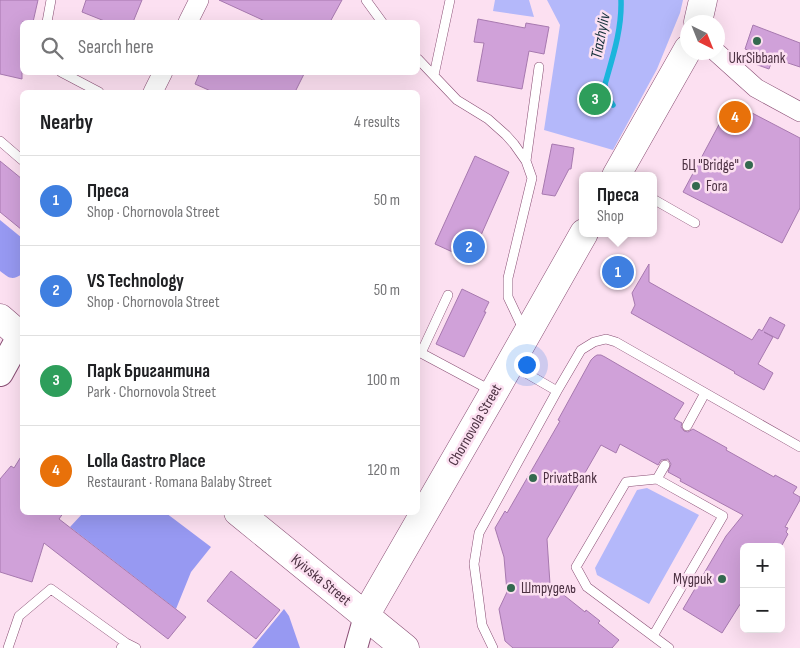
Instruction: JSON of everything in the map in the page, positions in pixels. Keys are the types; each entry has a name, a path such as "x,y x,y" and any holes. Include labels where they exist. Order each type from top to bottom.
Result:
{"main road":[{"path":"700,15 703,0"},
{"path":"618,172 682,60"},
{"name":"Chornovola Street","path":"365,616 582,237"},
{"path":"0,318 20,333"},
{"path":"0,373 20,338"},
{"name":"Kyivska Street","path":"242,515 405,648"}],"street":[{"path":"189,20 199,0"},
{"path":"725,60 756,88 800,112"},
{"path":"154,90 162,75"},
{"path":"356,648 365,616"}],"lane":[{"path":"47,20 51,0"},
{"path":"366,0 381,20"},
{"path":"434,75 450,0"},
{"path":"420,61 457,100 488,119 506,134 526,161 532,178 508,278 508,297 526,335"},
{"path":"526,161 539,68"},
{"path":"68,75 96,90"},
{"path":"0,141 20,158"},
{"path":"657,201 695,223"},
{"path":"448,295 421,353 494,392"},
{"path":"493,648 482,625 474,564 479,532 557,391 582,350 594,342 606,339 616,342 800,447"},
{"path":"510,364 557,391"},
{"path":"687,426 705,393"},
{"path":"657,479 665,466"},
{"path":"653,636 723,516 657,479 626,482 576,567 587,587 669,648"},
{"path":"8,648 19,616 52,589 124,646 136,648"}],"shaded area":[{"path":"495,0 529,0 534,17 493,11"},
{"path":"547,0 683,0 680,13 657,69 613,150 544,130 560,25"},
{"path":"0,220 20,236 20,275 13,278 8,277 0,271"},
{"path":"647,488 699,515 649,604 597,575 595,568 637,490"},
{"path":"81,515 169,515 211,547 191,572 176,609 70,527"},
{"path":"284,609 289,616 300,648 252,648"}],"building":[{"path":"0,0 38,0 33,20 20,20 20,75 22,75 22,79 0,74"},
{"path":"86,0 142,0 134,20 102,20 82,12"},
{"path":"219,0 342,0 331,20 263,20"},
{"path":"478,19 525,28 526,23 549,27 544,54 529,51 522,89 477,81 484,43 474,42"},
{"path":"753,25 800,43 800,67 773,58 769,69 755,64 757,60 752,58 754,52 745,49"},
{"path":"199,75 304,75 296,90 208,90 195,84"},
{"name":"БЦ \"Bridge\"","path":"731,102 800,138 800,208 782,243 683,192"},
{"path":"552,144 574,148 571,169 569,169 555,196 542,194"},
{"path":"475,156 509,172 470,260 435,244"},
{"path":"0,161 20,177 20,228 0,212"},
{"path":"649,264 649,282 752,340 759,329 762,331 770,317 785,325 778,339 764,332 773,337 758,364 773,373 764,390 631,313 635,305 632,293"},
{"path":"462,289 489,302 464,357 436,344"},
{"path":"601,355 605,357 684,403 674,419 682,423 681,427 684,431 688,432 693,429 774,477 775,475 797,487 793,493 800,497 800,500 785,527 788,528 786,532 788,534 783,543 740,543 740,604 722,633 683,609 726,536 743,515 680,481 681,479 668,472 671,464 668,459 661,460 658,465 620,444 616,453 601,445 547,539 550,584 585,612 586,610 600,621 598,623 619,640 612,648 513,648 505,641 499,609 507,592 504,557 495,528 505,511 507,513 594,357"},
{"path":"20,458 20,515 62,515 59,519 186,617 168,639 44,543 32,582 0,572 0,479 11,466 14,468"},
{"path":"231,571 280,610 256,639 207,601"}],"waterway":[{"name":"Tiazhyliv","path":"613,105 607,95 605,84 614,53 621,0"}],"place":[{"name":"UkrSibbank","path":"757,41"},
{"name":"Парк Бригантина","path":"595,99"},
{"name":"Lolla Gastro Place","path":"735,117"},
{"name":"БЦ \"Bridge\"","path":"749,165"},
{"name":"Fora","path":"696,186"},
{"name":"VS Technology","path":"469,247"},
{"name":"Преса","path":"618,272"},
{"name":"PrivatBank","path":"533,478"},
{"name":"Мудрик","path":"722,579"},
{"name":"Штрудель","path":"511,588"}]}
